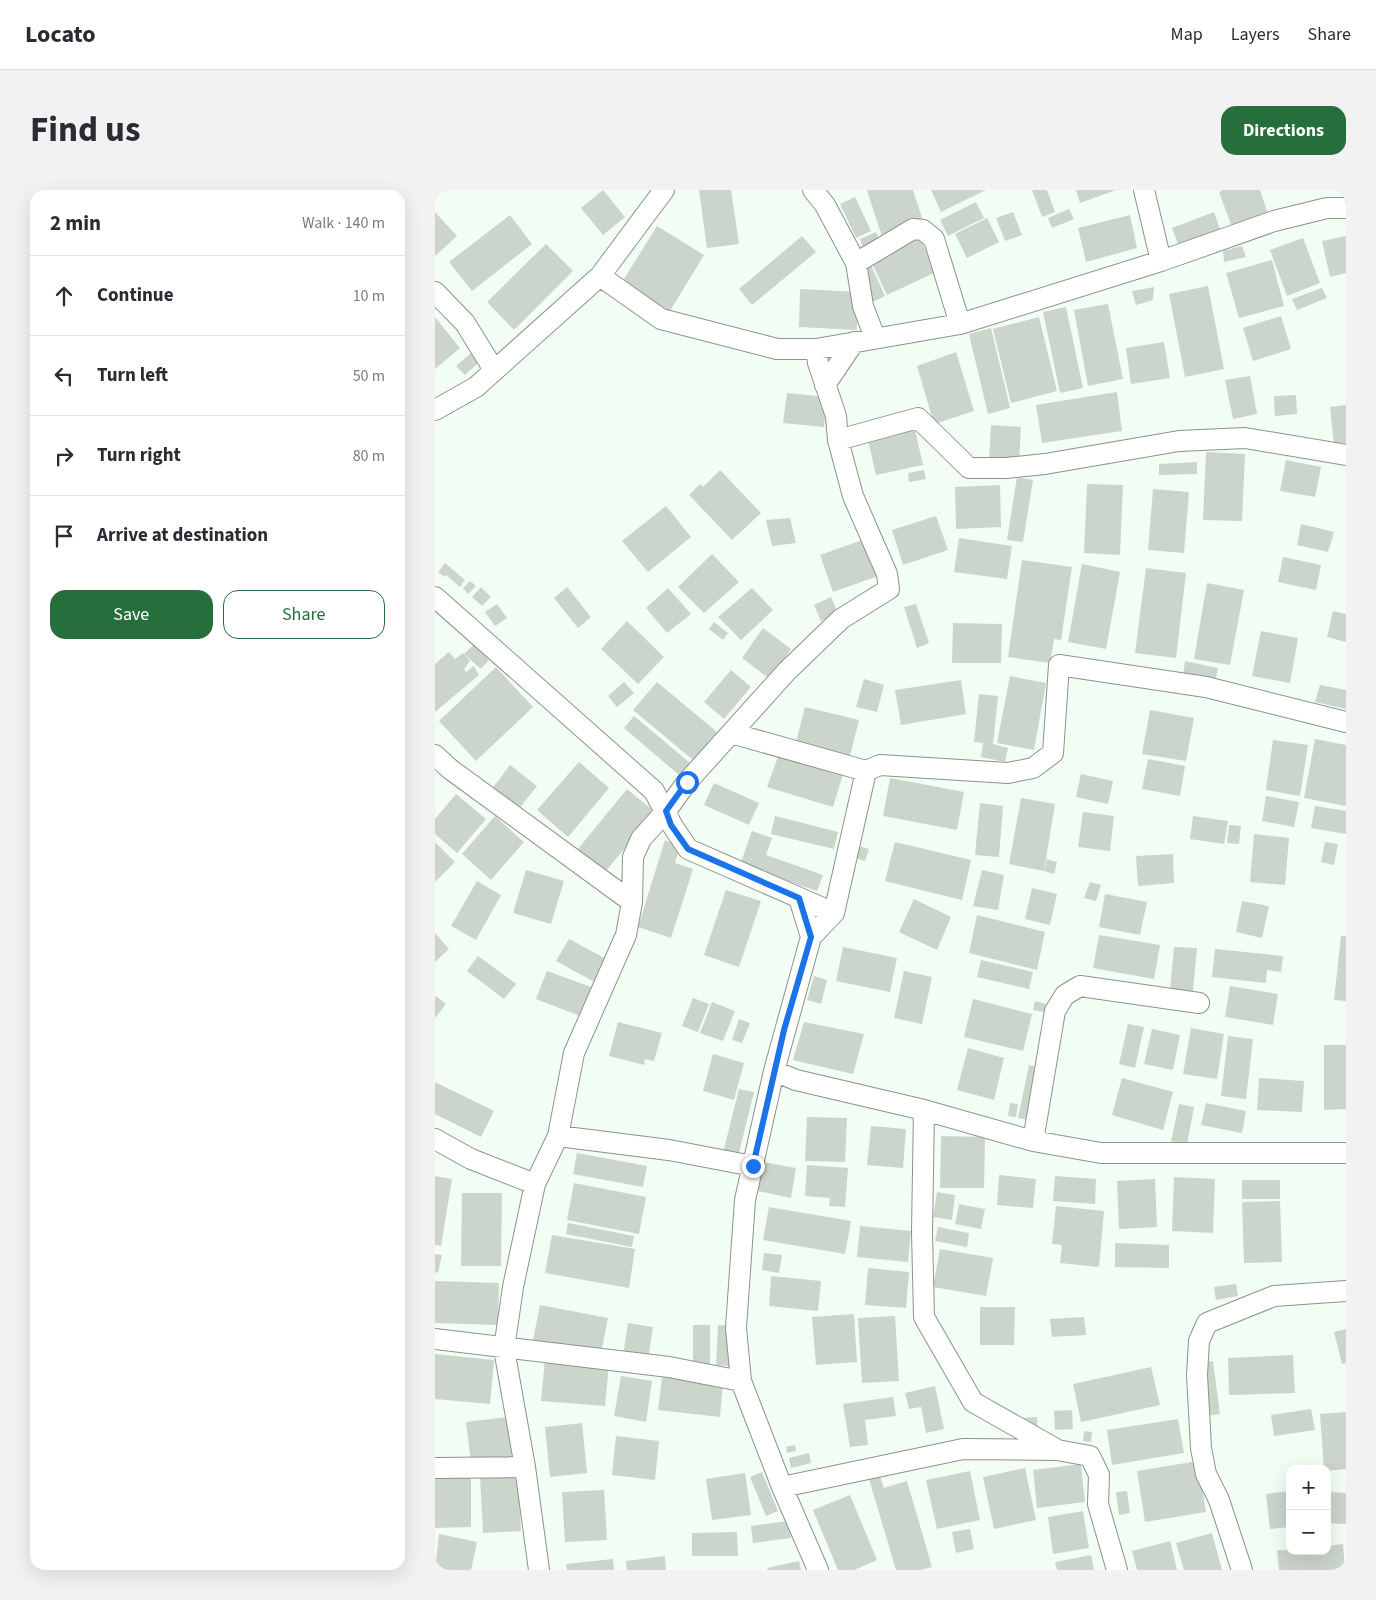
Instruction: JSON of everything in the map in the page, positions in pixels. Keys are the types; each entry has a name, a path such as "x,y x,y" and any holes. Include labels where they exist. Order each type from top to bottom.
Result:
{"street":[{"path":"435,410 476,387 600,276 664,190"},
{"path":"813,190 825,205 856,263 863,306 875,338"},
{"path":"1144,190 1161,261"},
{"path":"600,276 661,319 777,349 816,349 961,324 1161,261 1274,221 1327,208 1346,208"},
{"path":"856,263 913,230 923,230 934,239 961,324"},
{"path":"435,292 465,323 494,370"},
{"path":"825,385 854,342"},
{"path":"539,1570 525,1467 504,1349 513,1287 535,1184 559,1136 573,1053 626,935 632,902 633,857 641,839 666,811 687,782 787,671 841,618 889,589 887,574 853,496 838,440 836,416 817,363 816,349"},
{"path":"838,440 918,418 969,468 1006,468 1045,464 1179,441 1245,438 1346,455"},
{"path":"435,597 654,791 666,811 671,825 688,849 834,913"},
{"path":"731,733 866,771 880,765 1008,773 1033,768 1053,753 1059,665 1207,687 1346,722"},
{"path":"435,755 450,769 632,902"},
{"path":"818,1570 782,1487 741,1381 736,1328 745,1200 774,1071 811,937 834,913 866,771"},
{"path":"654,791 687,782"},
{"path":"799,898 811,937"},
{"path":"1033,1141 1055,1011 1065,995 1080,986 1199,1003"},
{"path":"774,1071 796,1080 924,1110 1033,1141 1101,1153 1346,1153"},
{"path":"924,1110 922,1232 924,1318 973,1402 1057,1450"},
{"path":"559,1136 669,1150 753,1166"},
{"path":"435,1139 471,1159 535,1184"},
{"path":"1242,1570 1219,1500 1206,1474 1201,1448 1197,1375 1199,1341 1207,1323 1274,1296 1346,1291"},
{"path":"435,1339 504,1349 669,1367 741,1381"},
{"path":"782,1487 963,1449 1057,1450 1090,1456 1099,1475 1099,1504 1117,1570"},
{"path":"435,1468 525,1467"}],"building":[{"path":"603,190 625,217 603,235 581,208"},
{"path":"699,190 731,190 739,244 707,248"},
{"path":"867,190 913,190 924,224 882,237"},
{"path":"931,190 986,190 941,212"},
{"path":"1032,190 1047,190 1055,212 1042,217"},
{"path":"1076,190 1116,190 1080,203"},
{"path":"1223,190 1260,190 1268,214 1232,227 1219,192"},
{"path":"855,197 871,231 856,238 840,204"},
{"path":"976,202 984,218 948,236 940,220"},
{"path":"1069,209 1074,219 1052,228 1048,218"},
{"path":"435,212 457,236 435,256"},
{"path":"1013,212 1022,235 1005,241 996,218"},
{"path":"1214,212 1221,232 1179,247 1172,228"},
{"path":"510,215 532,244 472,291 449,262"},
{"path":"1130,215 1137,248 1086,262 1078,228"},
{"path":"987,218 999,242 967,258 955,234"},
{"path":"657,226 704,255 670,311 622,282"},
{"path":"876,232 880,243 864,250 860,239"},
{"path":"802,236 816,252 752,305 739,289"},
{"path":"1346,236 1346,273 1330,277 1322,241"},
{"path":"920,238 936,272 887,295 871,261"},
{"path":"1303,238 1320,283 1287,296 1270,250"},
{"path":"546,244 573,271 514,330 487,302"},
{"path":"1242,246 1246,257 1224,262 1223,251"},
{"path":"1272,260 1284,306 1239,318 1226,273"},
{"path":"869,261 885,296 873,302 857,266"},
{"path":"1208,286 1224,369 1185,377 1169,294"},
{"path":"1154,287 1153,300 1136,305 1132,291"},
{"path":"1322,288 1327,298 1297,310 1292,299"},
{"path":"800,289 858,292 857,330 799,327"},
{"path":"1108,304 1123,379 1088,386 1074,310"},
{"path":"1066,307 1083,388 1060,393 1043,312"},
{"path":"1281,316 1291,349 1253,361 1243,328"},
{"path":"435,317 460,348 435,369"},
{"path":"1039,317 1057,391 1011,403 993,329"},
{"path":"991,328 1010,408 988,414 969,334"},
{"path":"1164,342 1170,378 1131,384 1126,348"},
{"path":"472,352 480,361 465,375 456,366"},
{"path":"956,352 974,411 934,424 917,366"},
{"path":"1250,376 1257,414 1233,419 1225,380"},
{"path":"1117,392 1122,431 1042,443 1036,405"},
{"path":"787,393 827,397 824,427 783,423"},
{"path":"1296,395 1297,414 1275,416 1274,396"},
{"path":"1346,405 1346,444 1334,446 1330,407"},
{"path":"991,425 1021,427 1019,463 989,462"},
{"path":"915,430 923,465 876,475 868,440"},
{"path":"1206,452 1245,454 1242,521 1203,520"},
{"path":"1286,460 1321,467 1315,497 1280,491"},
{"path":"1197,462 1197,474 1159,475 1159,464"},
{"path":"720,470 761,513 732,540 689,495 700,484 703,487"},
{"path":"924,470 926,479 909,482 908,473"},
{"path":"1017,477 1033,480 1023,542 1007,540"},
{"path":"1087,484 1123,485 1120,555 1084,553"},
{"path":"1000,485 1001,527 956,529 955,487"},
{"path":"1153,489 1189,492 1184,553 1148,550"},
{"path":"666,506 691,537 648,572 622,541"},
{"path":"936,516 948,550 903,565 892,530"},
{"path":"790,518 796,543 772,546 766,520"},
{"path":"1301,524 1334,532 1328,552 1297,545"},
{"path":"868,538 881,575 833,592 820,555"},
{"path":"959,538 1012,546 1007,579 954,572"},
{"path":"712,554 739,582 704,613 678,587"},
{"path":"1283,557 1321,565 1316,590 1278,582"},
{"path":"1022,560 1072,567 1061,640 1054,639 1050,663 1008,657"},
{"path":"445,563 465,580 460,587 446,575 445,577 438,572"},
{"path":"1082,564 1120,572 1106,649 1068,642"},
{"path":"1146,568 1186,573 1176,658 1135,653"},
{"path":"470,581 476,586 468,594 463,588"},
{"path":"1207,583 1244,590 1230,665 1194,659"},
{"path":"481,587 491,597 482,606 472,597"},
{"path":"567,587 591,617 578,628 554,598"},
{"path":"668,588 691,614 667,633 646,608"},
{"path":"752,588 773,610 741,640 718,617"},
{"path":"831,597 838,613 821,621 814,605"},
{"path":"497,604 507,618 495,626 485,612"},
{"path":"916,604 929,643 917,648 904,607"},
{"path":"1333,611 1346,614 1346,642 1327,637"},
{"path":"627,621 664,657 638,684 601,649"},
{"path":"714,622 728,633 723,640 709,629"},
{"path":"953,623 1002,624 1001,663 952,663"},
{"path":"763,628 791,649 770,679 742,658"},
{"path":"1261,631 1298,638 1290,683 1252,676"},
{"path":"473,645 489,660 481,669 464,654"},
{"path":"449,652 455,659 463,653 470,661 464,669 466,672 474,666 479,675 435,712 435,664"},
{"path":"1185,661 1218,668 1215,682 1183,676"},
{"path":"496,667 533,707 476,761 439,721"},
{"path":"731,670 751,687 724,719 704,702"},
{"path":"1010,676 1046,683 1034,750 997,743"},
{"path":"864,679 884,685 877,712 856,707"},
{"path":"961,680 966,714 901,725 895,690"},
{"path":"624,682 634,693 617,707 608,696"},
{"path":"657,682 717,732 693,760 633,710"},
{"path":"1320,685 1346,690 1346,709 1315,702"},
{"path":"979,694 998,696 993,744 1008,748 1005,762 981,757 983,743 974,742"},
{"path":"805,707 859,720 849,760 795,746"},
{"path":"1150,710 1194,718 1186,761 1142,754"},
{"path":"634,716 690,763 679,775 624,728"},
{"path":"1315,739 1346,745 1346,806 1304,798"},
{"path":"1273,740 1308,745 1300,796 1266,790"},
{"path":"780,751 844,771 833,807 767,787"},
{"path":"1148,759 1185,766 1180,796 1142,789"},
{"path":"579,762 609,788 568,837 537,810"},
{"path":"510,765 537,786 518,810 492,789"},
{"path":"1081,774 1113,781 1108,804 1076,797"},
{"path":"890,778 964,792 957,830 883,816"},
{"path":"714,783 759,803 749,825 704,805"},
{"path":"627,789 655,812 605,872 577,850"},
{"path":"456,794 486,819 457,853 435,834 435,819"},
{"path":"1266,796 1299,802 1294,827 1262,821"},
{"path":"1021,798 1055,804 1044,871 1009,864"},
{"path":"980,803 1003,806 999,857 975,855"},
{"path":"1315,806 1346,811 1346,834 1311,828"},
{"path":"1083,812 1114,816 1110,851 1078,847"},
{"path":"495,816 524,842 491,880 462,854"},
{"path":"775,816 838,832 834,849 771,834"},
{"path":"1193,816 1228,821 1224,844 1190,839"},
{"path":"1229,825 1241,826 1239,844 1227,843"},
{"path":"752,831 772,838 766,855 823,875 817,891 740,865"},
{"path":"1254,834 1289,838 1285,885 1250,882"},
{"path":"665,840 680,846 675,863 693,869 671,938 638,927"},
{"path":"435,842 455,862 435,882"},
{"path":"895,842 971,860 962,900 885,881"},
{"path":"1325,842 1338,844 1334,865 1321,862"},
{"path":"855,845 869,849 865,861 851,857"},
{"path":"1173,854 1174,883 1138,886 1136,856"},
{"path":"1047,859 1057,862 1054,874 1044,871"},
{"path":"526,870 564,881 551,924 513,913"},
{"path":"982,870 1004,875 998,910 973,906"},
{"path":"477,881 501,895 476,940 451,926"},
{"path":"1090,882 1101,885 1096,901 1084,898"},
{"path":"1032,888 1057,894 1050,925 1025,919"},
{"path":"726,890 761,901 739,967 704,955"},
{"path":"1105,894 1147,902 1140,935 1099,927"},
{"path":"914,899 951,917 937,950 899,932"},
{"path":"1242,901 1269,906 1262,938 1236,932"},
{"path":"977,915 1045,932 1037,970 969,953"},
{"path":"435,933 449,949 435,962"},
{"path":"1099,935 1160,945 1154,979 1093,968"},
{"path":"1341,936 1346,936 1346,1001 1334,1000"},
{"path":"569,939 610,961 598,984 556,961"},
{"path":"843,947 897,958 890,992 836,981"},
{"path":"1174,947 1197,948 1193,991 1170,990"},
{"path":"1215,949 1283,956 1281,972 1267,970 1266,983 1212,977"},
{"path":"478,956 516,984 504,999 467,971"},
{"path":"981,960 1033,972 1029,989 977,977"},
{"path":"547,971 591,987 580,1016 536,999"},
{"path":"904,971 932,977 922,1024 894,1018"},
{"path":"814,976 827,980 821,1004 807,1000"},
{"path":"1230,986 1278,994 1273,1025 1225,1017"},
{"path":"435,997 446,1004 435,1018"},
{"path":"693,998 709,1004 698,1032 682,1026"},
{"path":"973,999 1032,1014 1023,1051 964,1037"},
{"path":"1035,1001 1046,1004 1044,1012 1033,1010"},
{"path":"712,1002 735,1011 723,1041 700,1033"},
{"path":"739,1019 750,1023 742,1043 732,1040"},
{"path":"618,1022 662,1033 654,1061 645,1059 644,1065 609,1056"},
{"path":"804,1022 864,1034 853,1074 793,1060"},
{"path":"1128,1024 1144,1027 1135,1068 1119,1064"},
{"path":"1191,1028 1224,1034 1217,1079 1183,1074"},
{"path":"1152,1029 1180,1035 1173,1070 1144,1064"},
{"path":"1228,1036 1253,1039 1246,1099 1221,1096"},
{"path":"1324,1045 1346,1045 1346,1109 1324,1110"},
{"path":"968,1048 1004,1058 994,1100 957,1090"},
{"path":"713,1054 744,1063 734,1100 703,1091"},
{"path":"1029,1065 1044,1068 1032,1121 1018,1118"},
{"path":"1122,1078 1173,1092 1163,1130 1112,1115"},
{"path":"1259,1078 1304,1081 1302,1112 1257,1110"},
{"path":"435,1082 494,1111 481,1137 435,1114"},
{"path":"739,1089 754,1092 738,1157 723,1153"},
{"path":"1010,1103 1018,1104 1016,1117 1008,1116"},
{"path":"1206,1103 1246,1111 1242,1133 1201,1125"},
{"path":"1179,1104 1194,1107 1187,1144 1171,1141"},
{"path":"807,1117 847,1118 845,1162 805,1161"},
{"path":"871,1126 906,1129 903,1168 867,1165"},
{"path":"941,1136 985,1137 984,1188 940,1188"},
{"path":"577,1153 647,1166 643,1187 573,1174"},
{"path":"763,1162 796,1168 791,1198 758,1191"},
{"path":"807,1165 848,1168 845,1207 829,1206 830,1198 805,1196"},
{"path":"999,1175 1036,1179 1033,1208 997,1205"},
{"path":"435,1176 452,1179 441,1246 435,1245"},
{"path":"1055,1176 1096,1179 1095,1204 1053,1201"},
{"path":"1174,1177 1215,1179 1213,1233 1172,1231"},
{"path":"1155,1179 1157,1227 1119,1229 1117,1181"},
{"path":"1242,1180 1280,1180 1280,1199 1242,1199"},
{"path":"574,1183 646,1197 639,1234 567,1220"},
{"path":"937,1192 955,1195 952,1220 933,1217"},
{"path":"462,1193 502,1193 501,1266 461,1266"},
{"path":"1280,1201 1282,1262 1244,1263 1242,1202"},
{"path":"959,1204 985,1209 981,1229 955,1224"},
{"path":"1056,1206 1104,1211 1099,1267 1060,1263 1062,1245 1052,1244"},
{"path":"769,1207 851,1221 845,1254 763,1240"},
{"path":"568,1223 634,1236 632,1247 566,1234"},
{"path":"860,1226 911,1231 908,1262 857,1257"},
{"path":"938,1227 969,1233 967,1247 935,1241"},
{"path":"552,1235 635,1249 629,1288 545,1273"},
{"path":"1115,1243 1169,1245 1169,1268 1115,1267"},
{"path":"940,1249 993,1258 986,1296 933,1287"},
{"path":"764,1253 782,1255 779,1273 762,1270"},
{"path":"435,1254 442,1255 438,1273 435,1272"},
{"path":"868,1268 909,1272 906,1308 865,1305"},
{"path":"771,1276 821,1281 818,1311 769,1306"},
{"path":"435,1281 499,1283 498,1325 435,1323"},
{"path":"1236,1284 1238,1296 1216,1300 1214,1287"},
{"path":"540,1305 608,1318 601,1353 533,1340"},
{"path":"980,1307 1015,1307 1014,1345 980,1345"},
{"path":"854,1314 857,1362 816,1365 812,1317"},
{"path":"895,1316 899,1381 862,1383 858,1318"},
{"path":"1084,1317 1086,1335 1052,1337 1050,1319"},
{"path":"628,1323 653,1327 648,1360 623,1356"},
{"path":"693,1325 710,1325 710,1364 693,1364"},
{"path":"718,1325 735,1326 732,1366 716,1365"},
{"path":"1346,1329 1346,1363 1342,1364 1334,1332"},
{"path":"435,1354 494,1360 490,1404 435,1399"},
{"path":"1293,1355 1295,1393 1229,1395 1228,1358"},
{"path":"545,1359 609,1364 605,1406 541,1401"},
{"path":"1213,1361 1220,1414 1206,1416 1200,1363"},
{"path":"1151,1367 1160,1405 1081,1422 1073,1384"},
{"path":"621,1376 652,1381 646,1422 614,1416"},
{"path":"662,1377 723,1383 720,1417 658,1410"},
{"path":"935,1386 944,1429 926,1433 921,1407 909,1409 905,1393"},
{"path":"893,1397 896,1416 865,1420 868,1445 850,1447 843,1404"},
{"path":"1311,1409 1315,1430 1274,1436 1271,1415"},
{"path":"1072,1410 1073,1429 1055,1430 1054,1411"},
{"path":"1346,1412 1346,1469 1331,1471 1331,1465 1324,1465 1320,1414"},
{"path":"507,1417 512,1458 471,1463 466,1422"},
{"path":"1037,1417 1038,1439 1020,1418"},
{"path":"1178,1419 1184,1453 1112,1465 1107,1430"},
{"path":"582,1423 587,1473 550,1477 545,1427"},
{"path":"1084,1431 1092,1432 1091,1442 1083,1441"},
{"path":"616,1436 659,1441 655,1480 612,1475"},
{"path":"795,1445 796,1451 787,1453 786,1447"},
{"path":"809,1453 811,1463 791,1468 789,1458"},
{"path":"1198,1461 1206,1512 1145,1522 1137,1471"},
{"path":"1081,1464 1085,1502 1037,1508 1033,1470"},
{"path":"1025,1468 1036,1520 994,1529 983,1477"},
{"path":"970,1471 980,1520 937,1529 926,1480"},
{"path":"762,1472 778,1511 766,1516 750,1477"},
{"path":"745,1473 751,1515 712,1520 706,1479"},
{"path":"471,1475 471,1527 435,1528 435,1476"},
{"path":"518,1475 521,1531 483,1533 480,1477"},
{"path":"880,1476 884,1488 907,1481 932,1567 921,1570 896,1570 869,1479"},
{"path":"604,1490 607,1540 565,1542 562,1492"},
{"path":"1127,1491 1130,1513 1119,1515 1116,1492"},
{"path":"1286,1491 1286,1527 1270,1529 1266,1494"},
{"path":"1331,1492 1346,1493 1346,1524 1331,1523"},
{"path":"850,1495 877,1560 854,1570 838,1570 813,1510"},
{"path":"1083,1511 1089,1548 1053,1554 1048,1517"},
{"path":"789,1521 791,1538 753,1543 751,1526"},
{"path":"970,1529 974,1549 956,1553 952,1532"},
{"path":"737,1532 738,1556 692,1556 692,1533"},
{"path":"1212,1533 1222,1570 1184,1570 1176,1543"},
{"path":"439,1534 477,1542 471,1570 435,1570"},
{"path":"1170,1541 1177,1570 1137,1570 1132,1551"},
{"path":"1343,1544 1345,1570 1279,1570 1277,1550 1286,1550 1286,1555 1331,1555 1331,1546"},
{"path":"1091,1555 1094,1570 1057,1570 1055,1562"},
{"path":"665,1556 666,1570 627,1570 626,1561"},
{"path":"613,1559 614,1570 567,1570 566,1564"},
{"path":"799,1561 801,1570 768,1570 767,1568"}],"route":[{"path":"687,782 666,811 671,825 680,839 688,849 799,898 811,937 784,1030 753,1166"}]}
